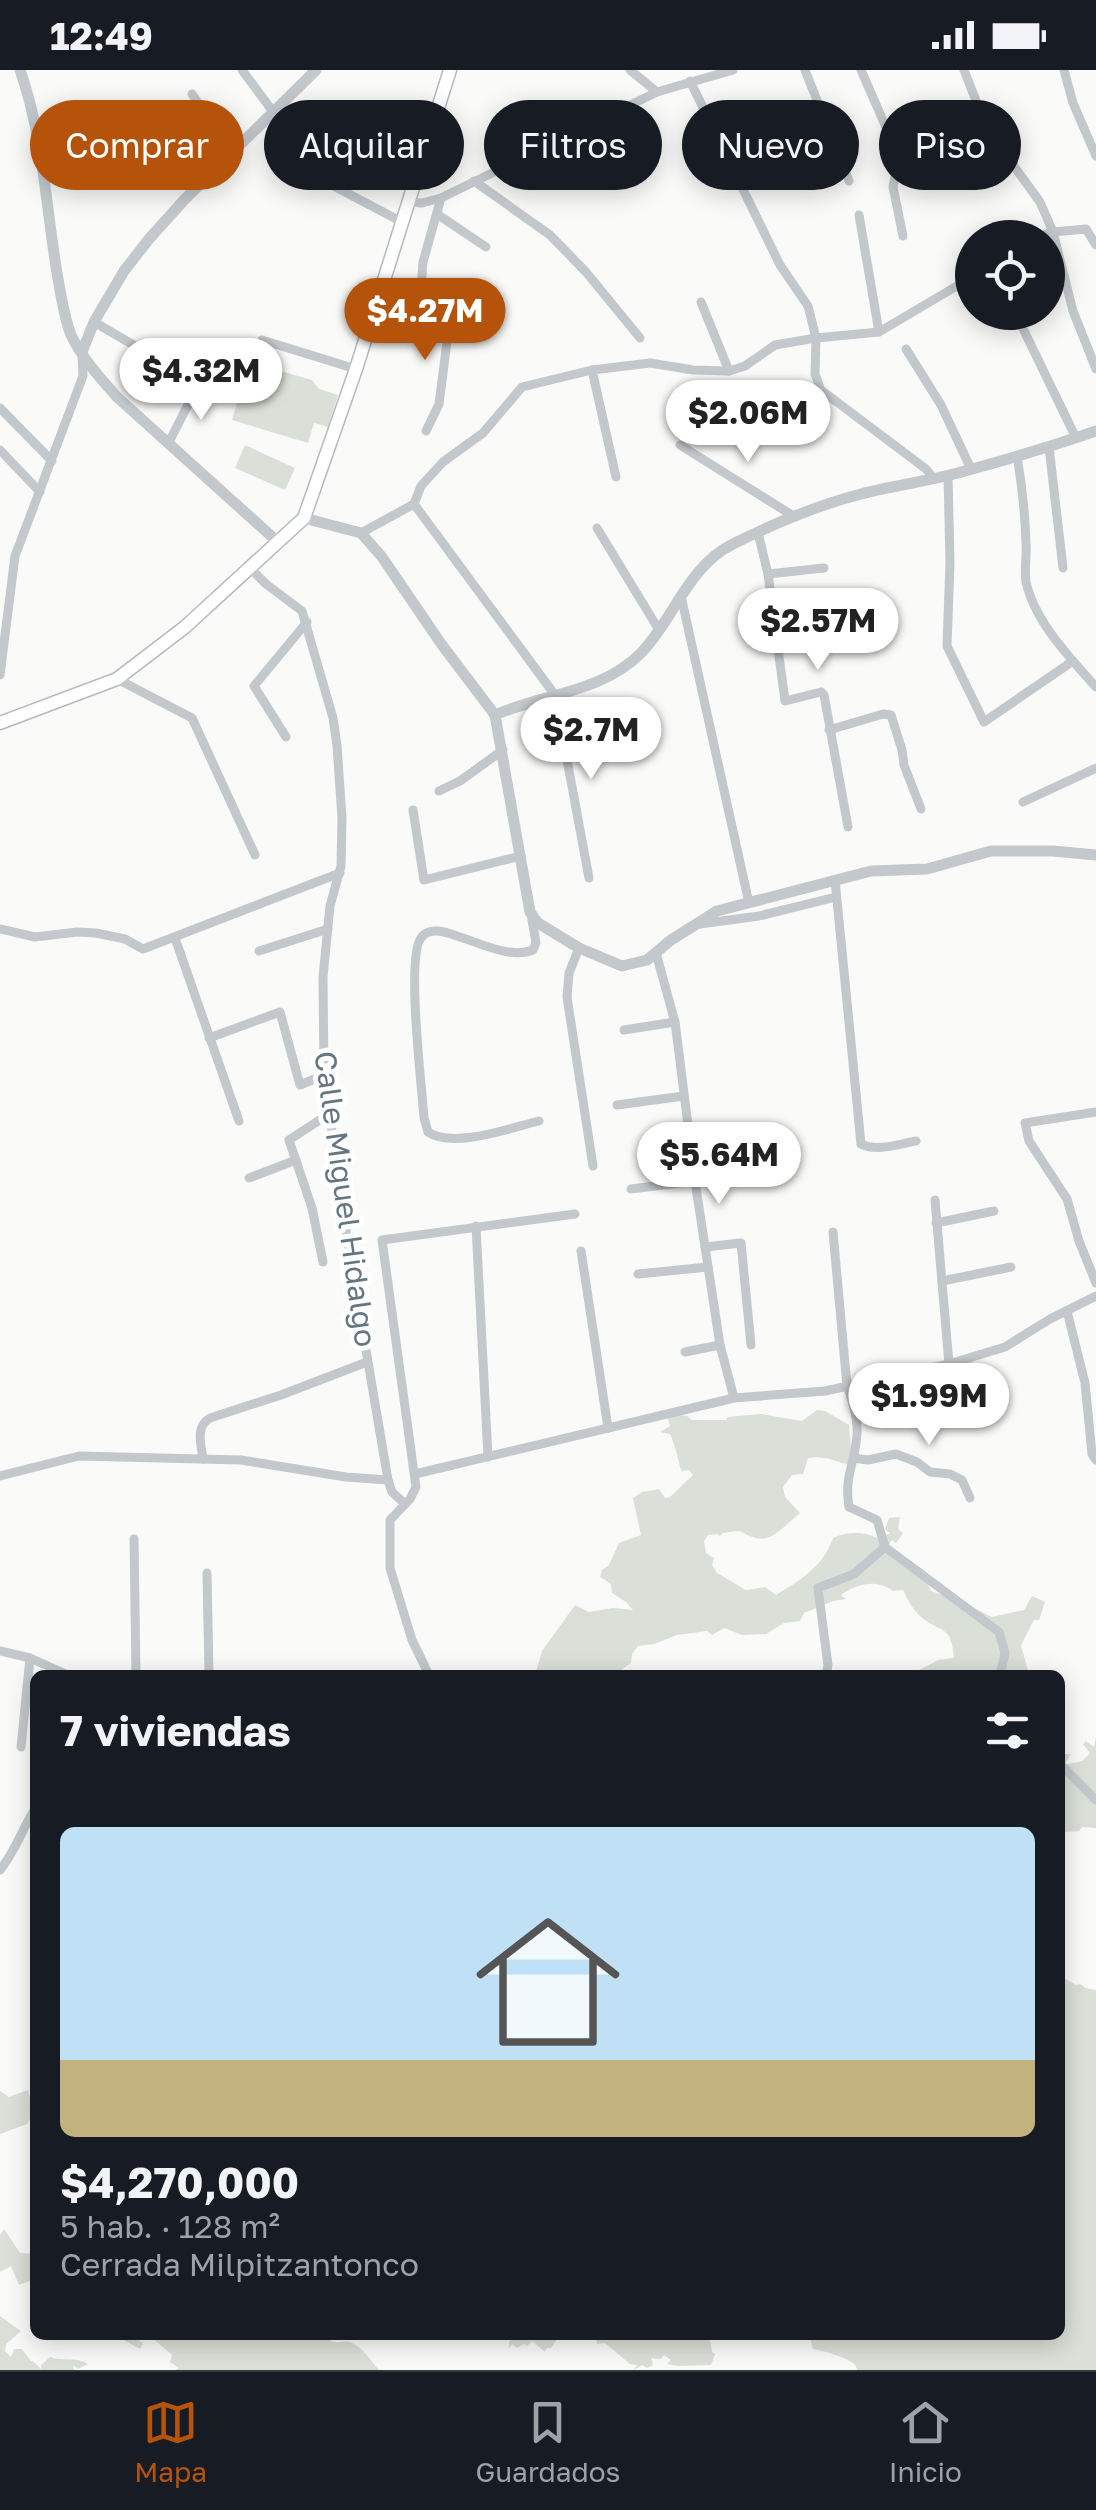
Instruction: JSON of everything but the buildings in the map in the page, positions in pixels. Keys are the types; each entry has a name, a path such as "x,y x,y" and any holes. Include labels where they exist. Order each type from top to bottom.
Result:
{"main road":[{"path":"0,723 118,679 185,627 304,518 356,369 450,70"}],"street":[{"path":"20,70 40,147 52,249 64,317 73,339 117,397 279,543"},
{"path":"242,70 264,100"},
{"path":"287,100 316,70"},
{"path":"630,70 657,92"},
{"path":"408,202 441,198 657,92 733,70"},
{"path":"805,70 817,100"},
{"path":"862,70 879,110"},
{"path":"964,70 976,100"},
{"path":"1064,70 1073,103 1096,156"},
{"path":"690,82 780,265 808,306 816,338 815,374 820,390 934,478"},
{"path":"192,94 196,100"},
{"path":"244,143 264,124"},
{"path":"1021,176 1048,220"},
{"path":"474,181 550,235 640,338"},
{"path":"0,675 5,584 83,376 82,352 94,322 148,240 197,190"},
{"path":"343,190 402,222"},
{"path":"893,190 903,236"},
{"path":"426,431 439,404 452,303 421,291 423,262 441,198"},
{"path":"436,214 486,247"},
{"path":"858,215 879,332"},
{"path":"1065,231 1086,229 1096,244"},
{"path":"1065,279 1096,369"},
{"path":"361,533 414,504 421,486 443,462 483,433 522,387 592,370 650,363 729,371 745,366 776,346 879,332 955,286"},
{"path":"701,302 729,371"},
{"path":"94,322 200,383 168,444"},
{"path":"1024,330 1076,438"},
{"path":"262,340 356,369"},
{"path":"906,348 941,405 972,469"},
{"path":"592,370 616,477"},
{"path":"0,408 52,461"},
{"path":"496,715 602,680 622,669 660,630 708,560 730,545 859,494 972,469 1096,431"},
{"path":"680,444 795,517"},
{"path":"1048,447 1062,568"},
{"path":"0,450 40,492"},
{"path":"1017,456 1025,500 1025,578 1032,602 1096,687"},
{"path":"948,475 947,646 984,722 1073,661"},
{"path":"414,504 555,694 589,878"},
{"path":"304,518 361,533 496,715 536,943 533,950 523,954 444,932 430,931 422,936 414,987 428,1132 438,1139 458,1139 539,1121"},
{"path":"597,528 660,630"},
{"path":"758,532 768,574 785,701 821,692 826,699 848,827"},
{"path":"250,568 293,602 307,622 254,686 286,737"},
{"path":"768,574 824,568"},
{"path":"681,596 749,903"},
{"name":"Calle Miguel Hidalgo","path":"307,622 338,744 342,818 340,873 330,906 322,1003 324,1075 388,1480"},
{"path":"118,679 192,718 255,855"},
{"path":"829,730 891,715 921,810"},
{"path":"439,791 503,750"},
{"path":"1023,802 1096,768"},
{"path":"414,810 424,880 520,856"},
{"path":"530,912 538,923 579,948 622,966 646,960 718,912 871,870 927,868 990,851 1096,855"},
{"path":"0,929 34,936 96,933 125,939 143,949 340,873"},
{"path":"834,880 861,1144 872,1148 916,1142"},
{"path":"693,926 759,916 836,897"},
{"path":"259,951 328,929"},
{"path":"176,938 238,1122"},
{"path":"579,948 569,973 567,997 593,1166"},
{"path":"656,953 675,1022 720,1345 734,1398"},
{"path":"210,1038 280,1012 300,1085 324,1075"},
{"path":"624,1030 675,1022"},
{"path":"617,1104 684,1096"},
{"path":"1096,1112 1025,1123 1029,1141 1067,1199 1096,1283"},
{"path":"323,1262 312,1208 289,1140 329,1114"},
{"path":"249,1178 296,1160"},
{"path":"631,1189 696,1181"},
{"path":"934,1200 948,1364"},
{"path":"936,1223 994,1212"},
{"path":"427,1670 412,1640 390,1568 390,1520 416,1487 382,1240 575,1214"},
{"path":"476,1226 488,1457"},
{"path":"833,1232 846,1386 858,1431 846,1489 849,1507 877,1520 885,1547 999,1632 1005,1652 1001,1670"},
{"path":"706,1247 741,1243 751,1345"},
{"path":"581,1251 608,1428"},
{"path":"638,1274 708,1267"},
{"path":"942,1280 1011,1267"},
{"path":"415,1474 734,1398 825,1391 948,1364 1005,1346 1096,1296"},
{"path":"1067,1311 1085,1383 1090,1440 1096,1460"},
{"path":"685,1352 720,1345"},
{"path":"203,1459 200,1428 210,1418 368,1362"},
{"path":"853,1458 868,1460 896,1454 930,1472 962,1480 970,1498"},
{"path":"0,1476 79,1456 241,1460 388,1480 392,1492 405,1504"},
{"path":"134,1539 136,1670"},
{"path":"827,1670 818,1588 854,1574 885,1547"},
{"path":"207,1573 210,1670"},
{"path":"0,1651 57,1670"},
{"path":"20,1747 30,1658"},
{"path":"1065,1769 1096,1800"},
{"path":"0,1870 30,1817"}],"shaded area":[{"path":"249,362 312,380 319,389 338,395 328,427 314,423 308,443 232,420"},
{"path":"245,445 295,468 285,490 235,468"},
{"path":"817,1410 849,1425 850,1465 808,1458 803,1474 792,1475 783,1487 785,1497 800,1513 774,1535 762,1539 739,1531 708,1535 704,1541 706,1553 714,1558 712,1565 717,1573 746,1590 765,1587 776,1595 817,1565 833,1538 858,1533 883,1541 890,1533 885,1529 889,1518 900,1517 898,1529 903,1533 888,1546 926,1581 931,1591 992,1617 1024,1610 1032,1596 1045,1602 1039,1620 1034,1620 1021,1645 1028,1670 919,1670 938,1660 954,1658 948,1635 918,1614 903,1590 867,1584 841,1595 846,1599 804,1613 800,1621 784,1623 766,1634 742,1635 724,1628 712,1635 707,1631 677,1635 638,1646 631,1663 621,1670 536,1670 542,1651 575,1605 589,1612 633,1610 600,1577 619,1543 641,1535 633,1498 659,1489 665,1498 670,1497 693,1475 689,1470 681,1471 670,1434 660,1432 670,1426 666,1413 692,1420 761,1414 802,1421"},
{"path":"1096,1737 1096,1828 1065,1832 1065,1765 1082,1761 1090,1753 1083,1744 1086,1741 1094,1747"},
{"path":"1065,1979 1096,1990 1096,2370 857,2370 855,2364 845,2359 813,2349 810,2340 1065,2340"},
{"path":"28,2090 30,2119 27,2124 0,2134 0,2091 9,2097"},
{"path":"4,2229 20,2253 30,2254 30,2281 19,2285 11,2266 0,2272 0,2235"},
{"path":"0,2316 21,2331 6,2344 5,2351 11,2357 14,2349 22,2349 41,2369 50,2357 88,2364 78,2369 73,2365 74,2370 0,2370"},
{"path":"124,2340 138,2340 143,2343 140,2349"},
{"path":"155,2340 330,2340 356,2345 379,2370 176,2370 179,2368 170,2362 172,2355"},
{"path":"511,2340 556,2340 545,2352 532,2341 517,2348 512,2344 509,2349"},
{"path":"596,2340 710,2340 715,2354 711,2365 667,2364 671,2360 664,2355 661,2359 651,2358 653,2365 647,2368 642,2365 634,2370 637,2365 630,2364 605,2343 597,2344"}]}
